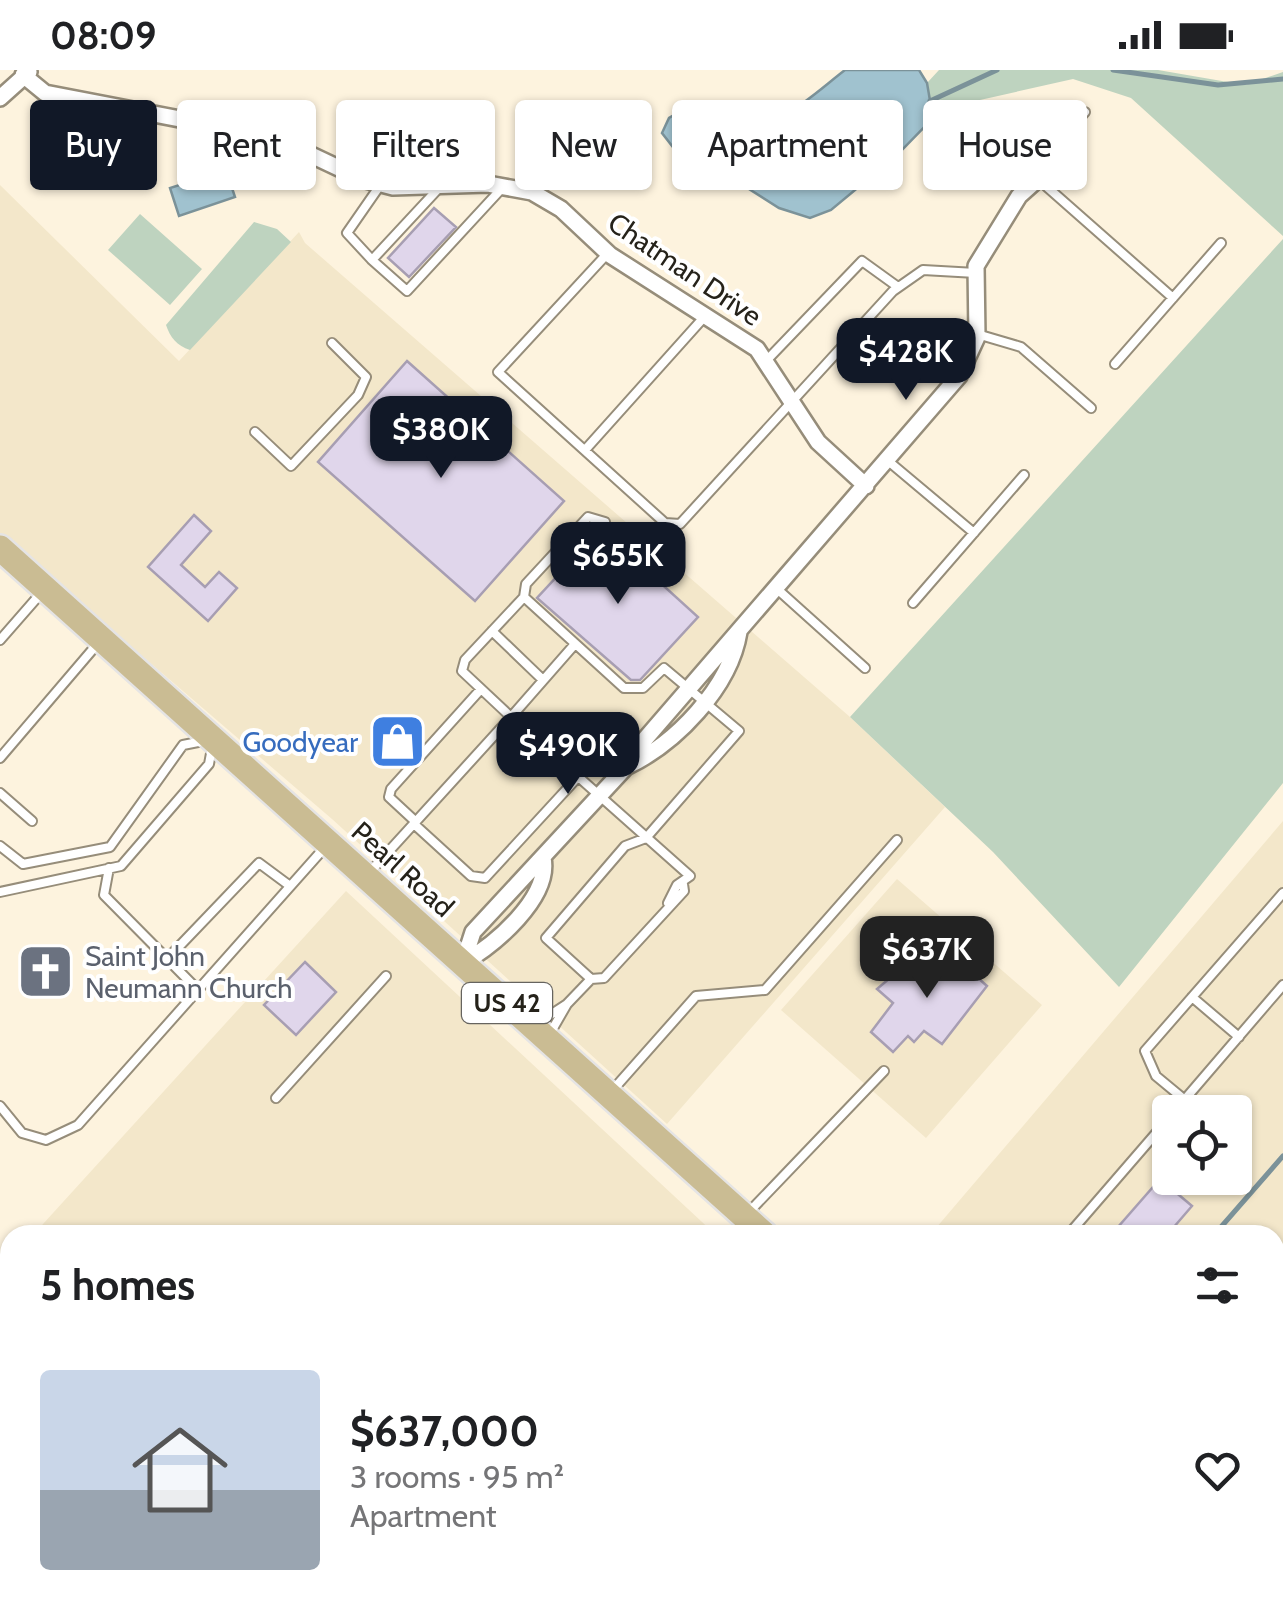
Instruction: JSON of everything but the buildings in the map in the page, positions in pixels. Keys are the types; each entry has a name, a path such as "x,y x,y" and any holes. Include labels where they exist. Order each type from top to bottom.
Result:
{"main road":[{"name":"Pearl Road","path":"0,548 754,1225"}],"street":[{"path":"0,98 28,73"},
{"name":"Chatman Drive","path":"28,73 45,94 273,137 336,164"},
{"name":"Chatman Drive","path":"495,187 532,192 561,209 608,253 757,349 818,442 866,486"},
{"path":"463,963 490,948 532,898 546,871 543,858 626,767 740,628 959,376 977,334 976,274 989,238 1029,190"},
{"path":"626,767 654,754 704,701 731,660 740,628"}],"lane":[{"path":"377,190 346,233 408,292 503,187"},
{"path":"372,260 437,190"},
{"path":"1050,190 1173,298"},
{"path":"1114,364 1221,244"},
{"path":"608,253 498,372 666,523 680,524 898,287 923,270 976,274"},
{"path":"766,361 862,261 898,287"},
{"path":"585,450 706,316"},
{"path":"977,334 1022,347 1091,408"},
{"path":"255,432 292,466 358,395 366,376 332,343"},
{"path":"888,460 974,533"},
{"path":"913,603 1024,475"},
{"path":"524,598 624,688 643,688 664,668 739,731 646,838 625,846 546,938 591,978 604,978 668,903 668,896 686,880 646,838 462,672 464,660 524,598 526,584 588,517 605,522"},
{"path":"0,640 45,588"},
{"path":"776,588 865,668"},
{"path":"492,632 543,680"},
{"path":"0,758 102,639"},
{"path":"366,876 574,644"},
{"path":"482,689 391,790 390,797 415,823 472,876 484,878 577,778"},
{"path":"0,846 22,864 110,847 183,745 213,739 209,764 121,866 1,890"},
{"path":"0,792 32,821"},
{"path":"608,1096 696,996 765,990 898,840"},
{"path":"0,1106 22,1133 46,1140 78,1125 329,843"},
{"path":"110,847 121,866"},
{"path":"168,958 259,864 290,886"},
{"path":"109,868 104,894 198,990"},
{"path":"1179,1095 1156,1076 1144,1051 1283,893"},
{"path":"276,1098 386,976"},
{"path":"540,1033 591,978"},
{"path":"1189,1095 1283,985"},
{"path":"1192,997 1239,1037"},
{"path":"540,1033 567,1004"},
{"path":"744,1216 884,1071"},
{"path":"1077,1225 1152,1138"}],"shaded area":[{"path":"0,185 179,361 299,232 305,243 850,717 945,807 667,1124 332,819 0,534"},
{"path":"1283,821 1283,1225 939,1225"},
{"path":"897,879 1042,1005 926,1138 781,1010"},
{"path":"346,891 705,1225 42,1225"}],"green space":[{"path":"939,70 1158,70 1245,85 1283,72 1283,236 1131,98 1073,79 980,100 930,100 927,83"},
{"path":"140,214 202,269 170,305 108,250"},
{"path":"254,222 277,229 291,242 190,350 181,346 166,325"},
{"path":"1283,239 1283,783 1119,987 993,852 850,717"}],"water":[{"path":"845,70 919,70 927,83 930,100 923,100 923,128 903,149 903,100 806,100"},
{"path":"672,116 672,146 662,133"},
{"path":"170,188 233,190 235,197 179,216"},
{"path":"751,190 855,190 831,210 810,218 779,208"}],"waterway":[{"path":"932,100 997,70"},
{"path":"1113,70 1218,85 1283,79"},
{"path":"1223,1225 1283,1156"}],"place":[{"name":"Goodyear","path":"397,742"},
{"name":"Saint John Neumann Church","path":"46,972"}]}
